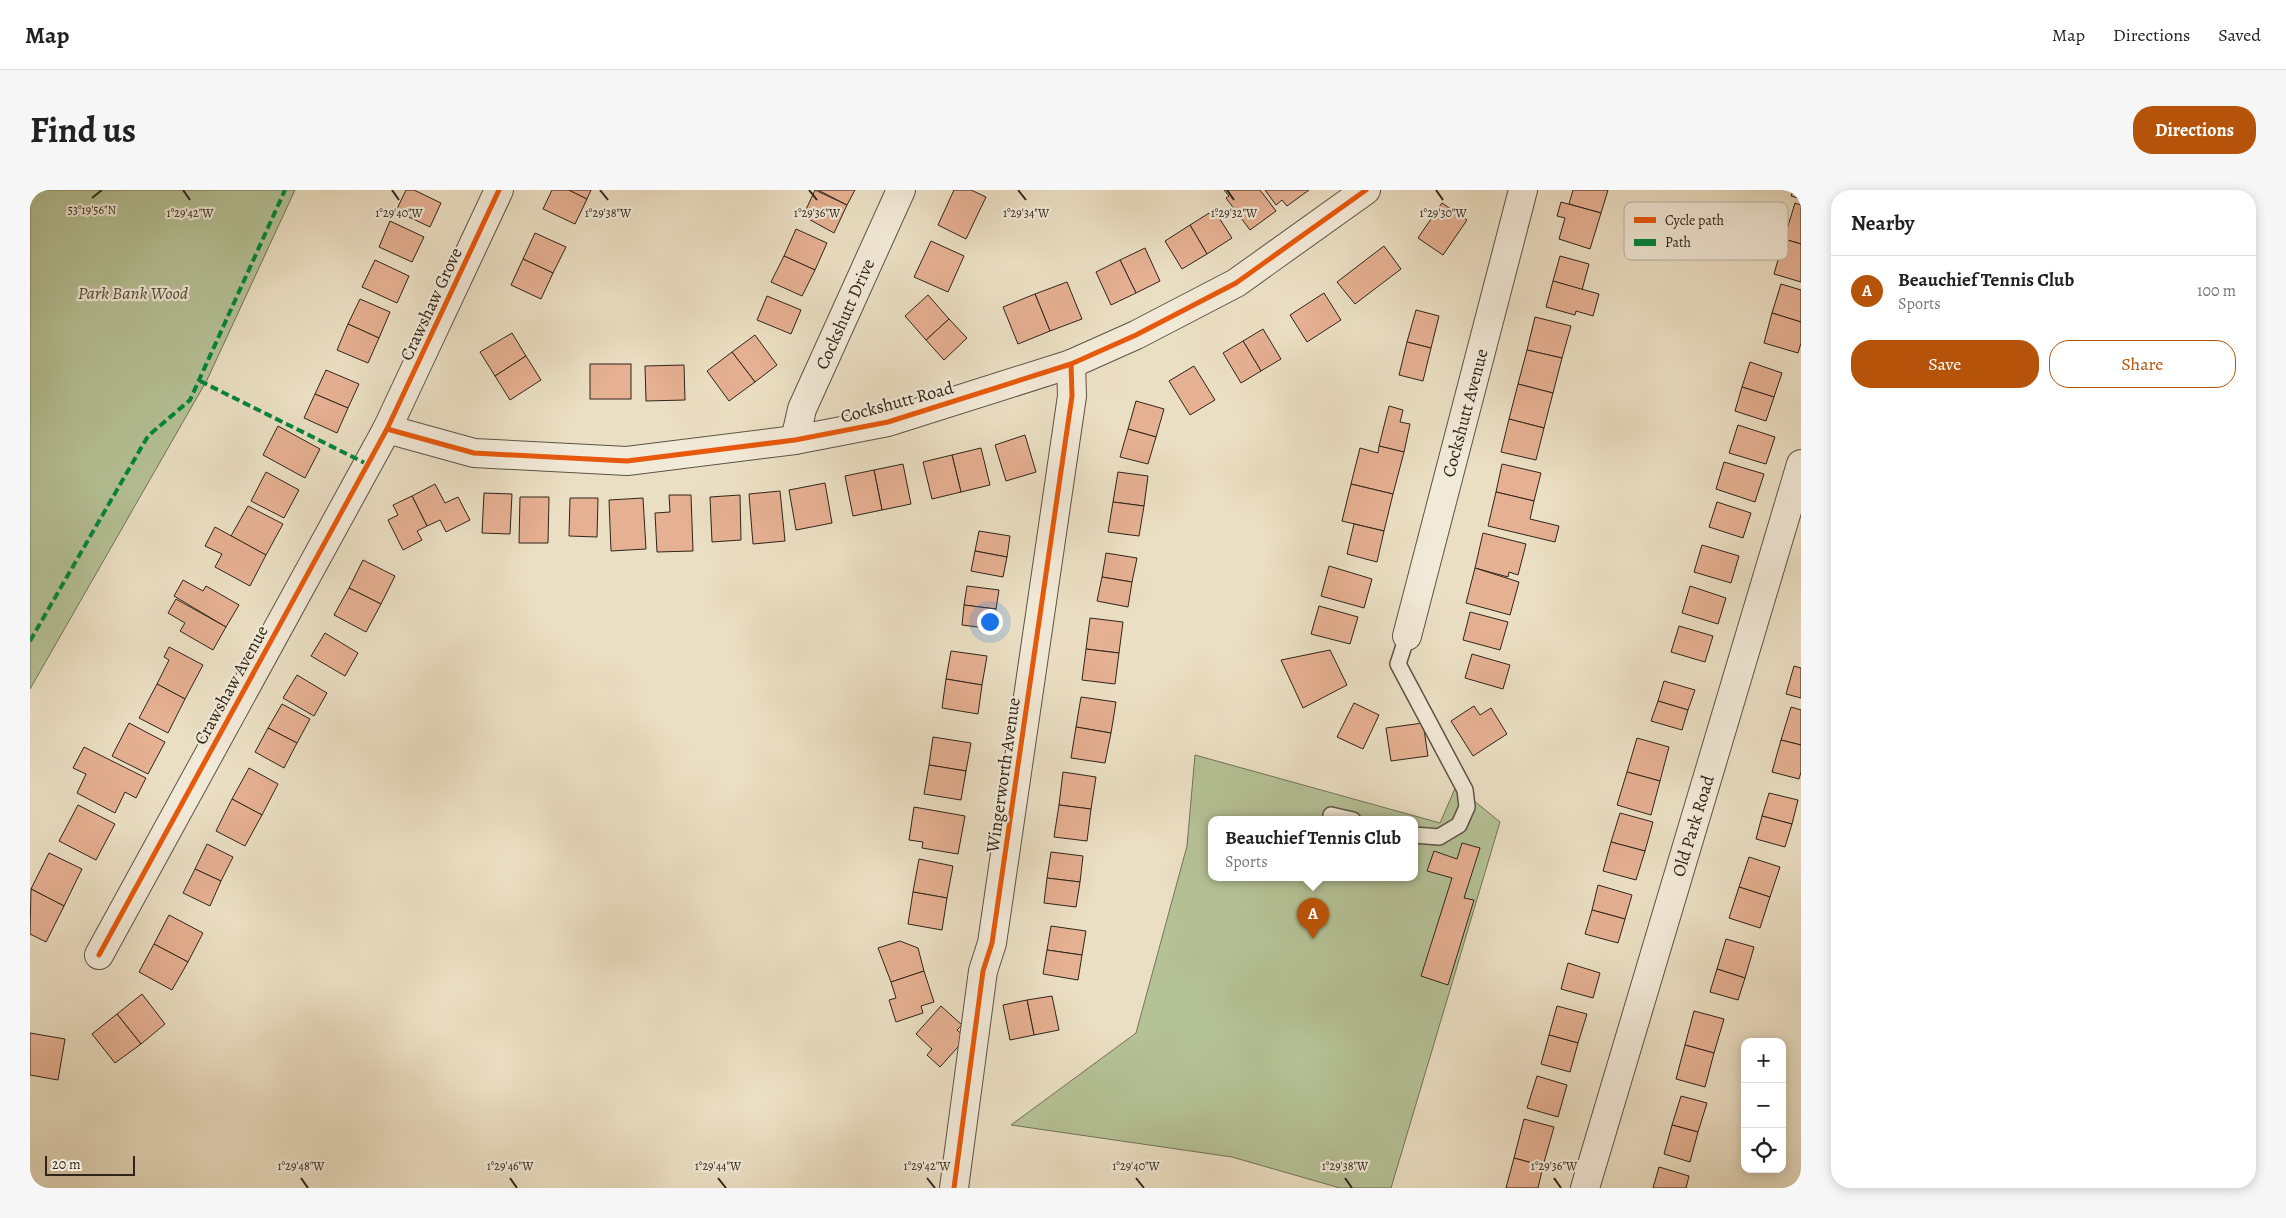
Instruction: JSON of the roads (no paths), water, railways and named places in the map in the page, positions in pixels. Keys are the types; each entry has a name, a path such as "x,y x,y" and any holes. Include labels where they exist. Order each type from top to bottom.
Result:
{"street":[{"name":"Crawshaw Grove","path":"387,429 500,190"},
{"name":"Cockshutt Drive","path":"795,440 806,401 901,190"},
{"name":"Cockshutt Road","path":"387,429 474,453 627,460 795,440 888,422 1071,364 1136,335 1236,283 1366,190"},
{"name":"Cockshutt Avenue","path":"1407,636 1523,190"},
{"name":"Wingerworth Avenue","path":"954,1188 983,970 992,943 1071,406 1071,364"},
{"name":"Crawshaw Avenue","path":"99,954 387,429"},
{"name":"Old Park Road","path":"1584,1188 1801,464"}],"lane":[{"path":"1407,636 1398,664 1465,790 1467,807 1459,825 1439,837 1418,835"},
{"path":"1331,815 1335,816"}],"place":[{"name":"Beauchief Tennis Club","path":"1313,939"}],"park label":[{"name":"Park Bank Wood","path":"133,293"}]}
